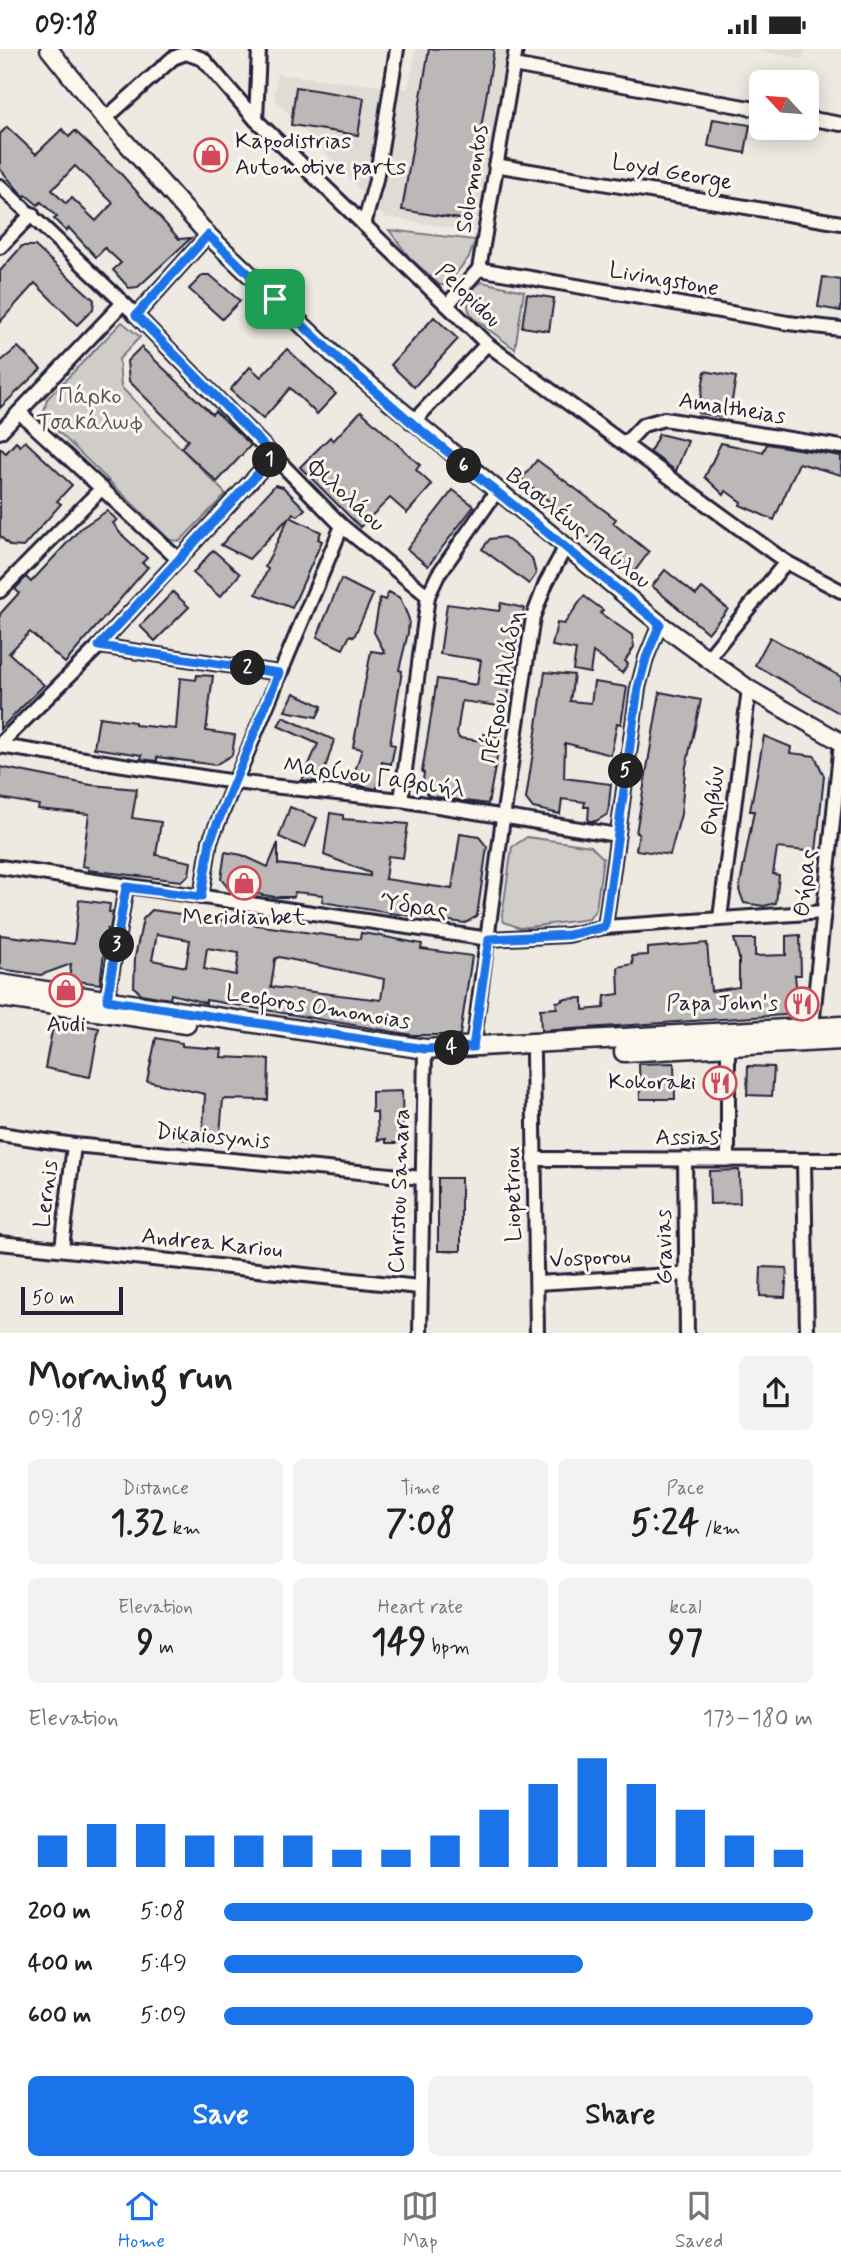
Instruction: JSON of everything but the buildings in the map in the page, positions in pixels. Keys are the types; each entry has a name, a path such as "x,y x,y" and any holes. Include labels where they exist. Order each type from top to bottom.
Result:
{"main road":[{"name":"Leoforos Omonoias","path":"0,984 425,1055 473,1047 841,1025"},
{"name":"Leoforos Omonoias","path":"0,997 425,1055 533,1054 841,1040"}],"street":[{"name":"Βασιλέως Παύλου","path":"49,49 105,119 208,235 335,356 412,423 660,624 749,689 841,743"},
{"path":"256,120 259,49"},
{"path":"364,225 376,180 397,49"},
{"name":"Solomontos","path":"447,305 479,269 516,49"},
{"name":"Pelopidou","path":"105,119 173,58 186,53 203,59 256,120 487,344 786,562 841,591"},
{"path":"513,65 749,108"},
{"path":"819,120 841,124"},
{"name":"Loyd George","path":"495,165 841,223"},
{"name":"Φιλολάου","path":"0,186 136,315 342,526 428,596"},
{"path":"0,247 32,214"},
{"path":"136,315 208,235"},
{"name":"Livingstone","path":"479,269 788,323 841,329"},
{"path":"0,432 122,304"},
{"path":"412,423 487,344"},
{"path":"19,412 178,560"},
{"name":"Amaltheias","path":"625,444 643,425 664,419 841,447"},
{"path":"0,745 99,646 274,456"},
{"path":"0,591 102,488"},
{"path":"401,800 428,596 438,575 496,492"},
{"path":"201,897 210,841 342,526"},
{"name":"Πέτρου Ηλιάδη","path":"473,1047 533,617 546,583 565,548"},
{"path":"708,658 786,562"},
{"path":"605,927 638,688 646,658 660,624"},
{"path":"99,646 279,673"},
{"name":"Θηβών","path":"720,918 749,689"},
{"name":"Θήρας","path":"812,1027 841,743"},
{"name":"Μαρίνου Γαβριήλ","path":"0,745 235,782 401,800 617,835"},
{"name":"Ύδρας","path":"0,867 489,939 568,935 605,927 824,912"},
{"path":"107,1000 126,887"},
{"path":"727,1158 728,1045"},
{"name":"Liopetriou","path":"533,1054 537,1333"},
{"name":"Christou Samara","path":"420,1333 425,1055"},
{"name":"Dikaiosynis","path":"0,1134 74,1145 422,1178"},
{"name":"Lernis","path":"62,1248 74,1145"},
{"name":"Assias","path":"534,1159 841,1160"},
{"name":"Gravias","path":"685,1159 687,1333"},
{"path":"804,1161 807,1333"},
{"name":"Andrea Kariou","path":"0,1243 419,1287"},
{"name":"Vosporou","path":"537,1283 687,1274"}],"shaded area":[{"path":"416,49 507,49 475,232 385,217 274,98 277,74 408,89"},
{"path":"752,49 805,49 803,59"}],"green space":[{"path":"389,230 475,240 469,257 447,285 440,285 410,258"},
{"path":"482,282 524,291 515,349 472,317 468,307 469,297 473,289"},
{"name":"Πάρκο Τσακάλωφ","path":"122,322 140,337 119,359 121,387 226,494 180,541 170,540 43,417 47,399"},
{"path":"527,837 591,846 603,858 596,909 589,919 520,928 504,922 502,916 512,847"}],"place":[{"name":"Kapodistrias Automotive parts","path":"211,155"},
{"name":"Meridianbet","path":"244,883"},
{"name":"Audi","path":"66,990"},
{"name":"Papa John's","path":"802,1004"},
{"name":"Kokoraki","path":"720,1083"}],"route":[{"path":"208,235 275,299 412,423 660,624 646,658 638,688 605,927 568,935 489,939 473,1047 425,1049 107,1000 126,887 201,897 210,841 279,673 99,646 274,456 136,315 208,235"}]}
